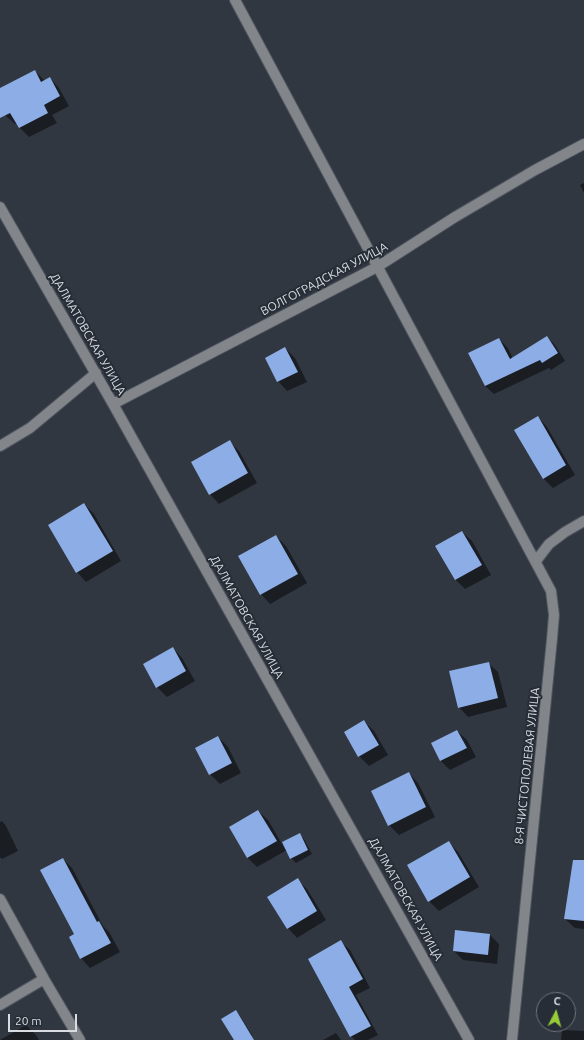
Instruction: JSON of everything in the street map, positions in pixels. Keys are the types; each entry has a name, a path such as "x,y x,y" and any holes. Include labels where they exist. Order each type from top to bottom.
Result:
{"street":[{"name":"8-Я ЧИСТОПОЛЕВАЯ УЛИЦА","path":"235,0 552,591 554,615 512,1040"},
{"name":"ВОЛГОГРАДСКАЯ УЛИЦА","path":"113,404 377,267 454,217 535,170 584,144"},
{"name":"ДАЛМАТОВСКАЯ УЛИЦА","path":"0,207 96,373 469,1040"},
{"path":"0,446 30,428 96,373"},
{"path":"536,561 549,544 565,532 584,521"},
{"path":"0,900 80,1040"},
{"path":"0,1005 44,979"}],"building":[{"path":"35,70 41,82 50,77 60,96 44,105 48,113 19,128 10,113 0,118 0,88"},
{"path":"547,336 558,353 542,363 540,360 485,386 468,353 499,338 510,359"},
{"path":"285,347 298,372 277,382 265,358"},
{"path":"538,416 566,465 543,479 514,430"},
{"path":"230,440 248,473 209,495 191,462"},
{"path":"84,503 113,551 76,573 48,525"},
{"path":"462,531 482,565 455,580 435,546"},
{"path":"276,535 298,574 260,595 238,556"},
{"path":"173,647 186,671 156,688 143,664"},
{"path":"489,662 498,698 458,708 449,671"},
{"path":"364,720 379,745 358,757 344,732"},
{"path":"457,730 467,748 440,761 431,743"},
{"path":"218,736 232,763 209,775 195,748"},
{"path":"409,772 426,807 388,826 371,791"},
{"path":"258,810 277,841 247,858 229,827"},
{"path":"300,833 308,850 290,859 282,842"},
{"path":"449,841 470,877 428,902 407,865"},
{"path":"63,858 97,922 99,921 111,943 80,959 69,937 74,934 40,870"},
{"path":"573,860 584,860 584,921 564,919"},
{"path":"298,878 317,911 287,929 267,897"},
{"path":"455,930 490,934 488,955 453,951"},
{"path":"341,940 363,979 349,987 371,1026 350,1037 308,959"},
{"path":"236,1010 254,1040 234,1040 221,1019"}]}
